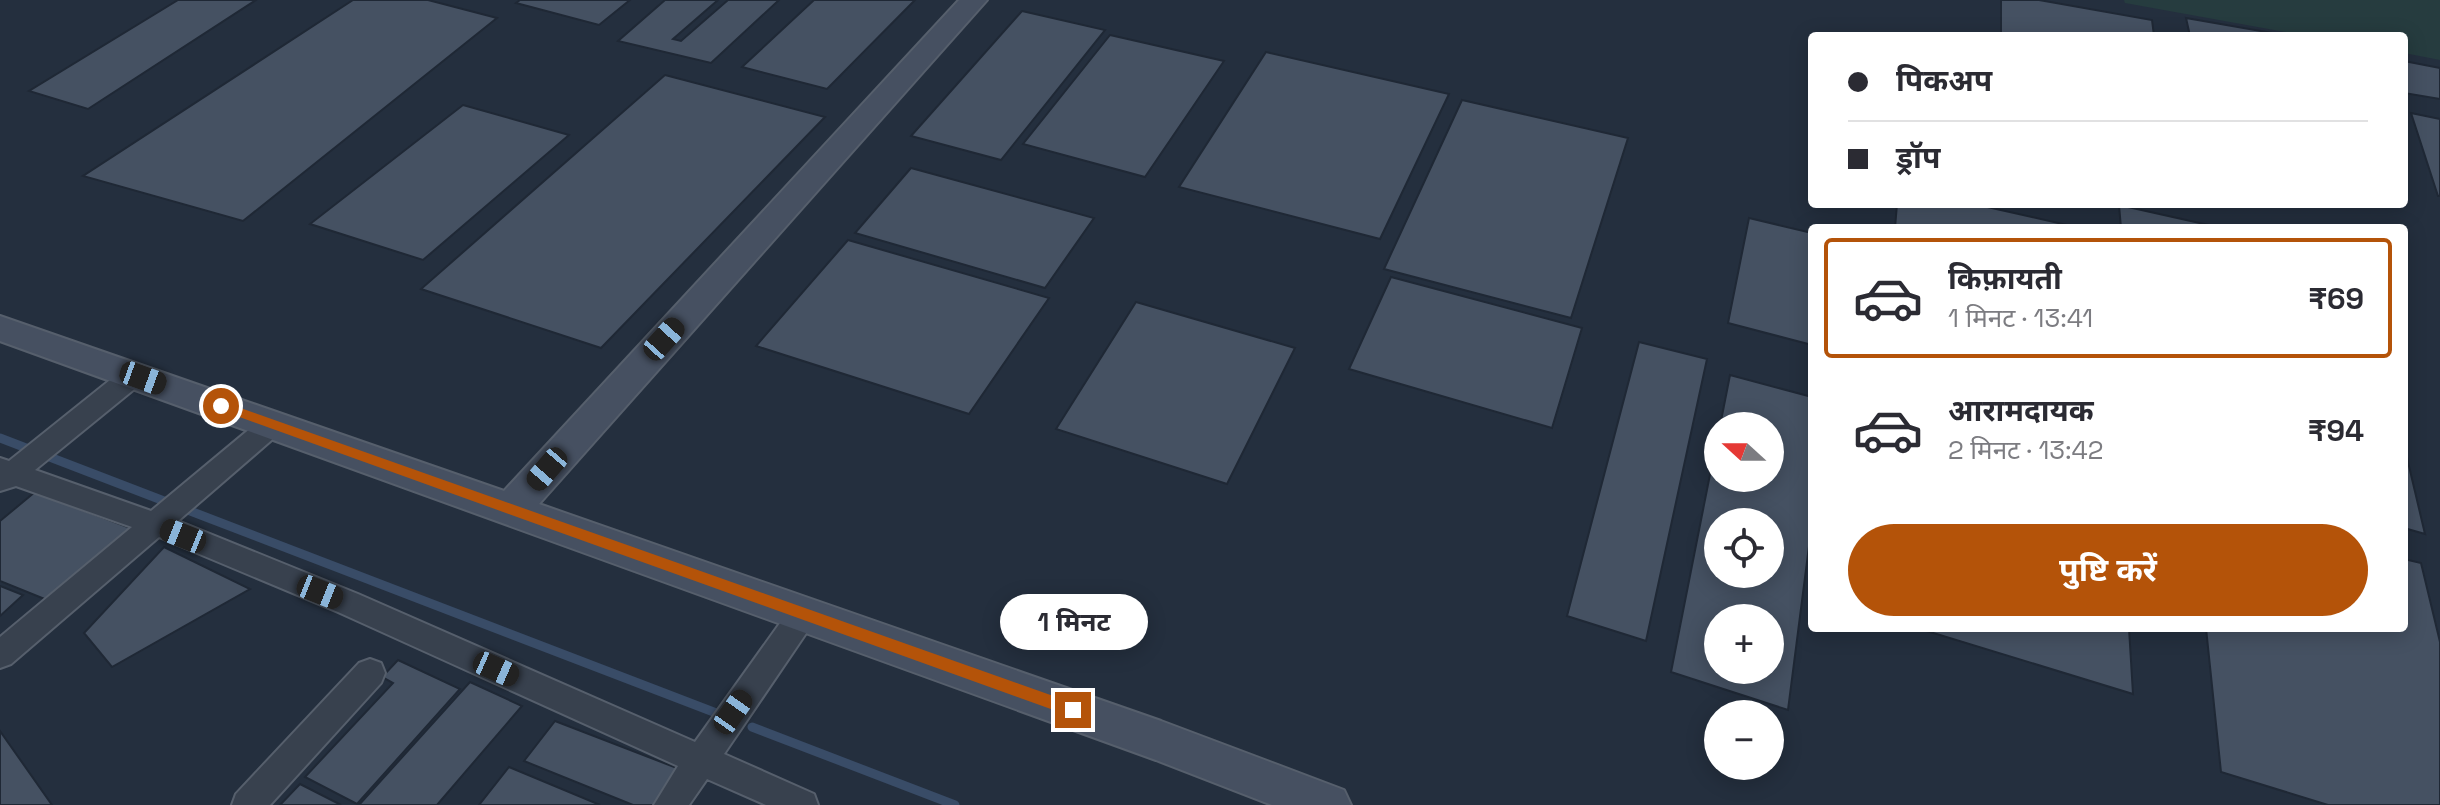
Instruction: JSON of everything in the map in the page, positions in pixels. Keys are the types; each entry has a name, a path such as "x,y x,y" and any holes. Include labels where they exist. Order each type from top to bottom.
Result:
{"street":[{"path":"511,509 974,0"},
{"path":"0,328 1161,741 1328,805"},
{"path":"19,465 134,375"},
{"path":"0,655 273,424"},
{"path":"19,465 170,512 360,608 802,805"},
{"path":"670,805 803,614"},
{"path":"248,805 370,673"}],"green space":[{"path":"2124,0 2440,0 2440,60 2408,54 2408,32 2286,32 2125,3"}],"building":[{"path":"178,0 256,0 88,109 29,91"},
{"path":"353,0 428,0 497,18 243,221 83,176"},
{"path":"520,0 630,0 599,25 516,3"},
{"path":"665,0 718,0 673,39 681,41 728,0 779,0 711,63 618,41"},
{"path":"814,0 915,0 827,89 742,67"},
{"path":"2001,0 2039,0 2152,20 2154,32 2001,32"},
{"path":"1022,11 1105,30 1001,160 911,136"},
{"path":"2186,18 2266,32 2189,32"},
{"path":"1110,35 1224,61 1145,177 1023,144"},
{"path":"1266,52 1449,94 1380,239 1179,187"},
{"path":"2408,62 2440,68 2440,99 2408,94"},
{"path":"665,75 825,117 601,348 421,289"},
{"path":"1462,100 1628,138 1571,318 1384,269"},
{"path":"463,105 569,135 423,260 310,224"},
{"path":"2411,113 2440,119 2440,196 2438,196"},
{"path":"911,168 1094,218 1045,288 855,233"},
{"path":"1897,208 1992,208 2063,224 1895,224"},
{"path":"2119,208 2132,208 2204,224 2121,224"},
{"path":"1749,218 1808,232 1808,344 1728,323"},
{"path":"848,240 1049,298 969,414 756,346"},
{"path":"1391,277 1582,328 1552,428 1349,369"},
{"path":"1136,302 1295,348 1227,484 1056,429"},
{"path":"1639,342 1707,359 1646,641 1567,616"},
{"path":"1730,375 1808,396 1808,554 1788,710 1784,709 1784,700 1757,700 1708,684 1784,684 1784,604 1704,604 1704,683 1671,672 1707,492 1784,492 1784,412 1723,412"},
{"path":"2408,462 2425,534 2408,529"},
{"path":"35,492 133,529 52,602 0,581 0,521"},
{"path":"164,547 250,589 112,667 84,633"},
{"path":"2408,560 2421,563 2440,642 2440,805 2328,805 2221,772 2206,632 2408,632"},
{"path":"0,586 23,595 0,616"},
{"path":"1930,632 2129,632 2133,694"},
{"path":"398,660 460,689 357,804 305,777 393,683 382,677"},
{"path":"470,682 522,706 437,805 359,805"},
{"path":"555,721 682,770 658,805 633,805 524,761"},
{"path":"0,731 52,805 0,805"},
{"path":"509,767 600,805 479,805"},
{"path":"300,784 341,805 280,805"}],"waterway":[{"path":"0,438 724,716"},
{"path":"752,727 955,805"}],"route":[{"path":"221,406 1073,710"}]}
